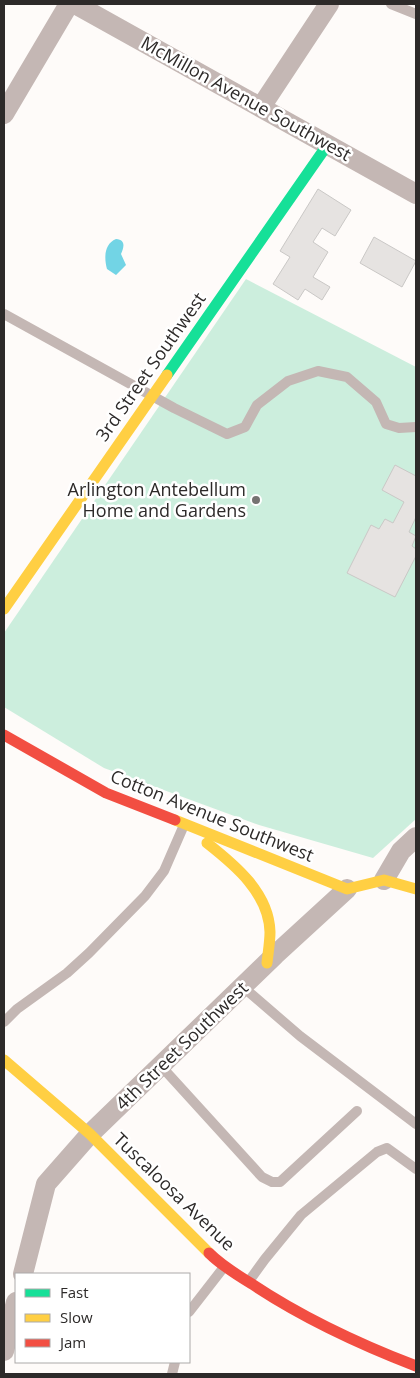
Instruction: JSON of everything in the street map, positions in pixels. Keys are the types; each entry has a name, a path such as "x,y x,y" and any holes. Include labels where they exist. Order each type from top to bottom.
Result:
{"street":[{"path":"4,114 69,4"},
{"name":"McMillon Avenue Southwest","path":"75,4 416,194"},
{"path":"261,107 329,4"},
{"name":"3rd Street Southwest","path":"4,609 328,144"},
{"name":"Cotton Avenue Southwest","path":"4,735 106,793 347,890"},
{"path":"184,824 238,868 256,892 266,911 270,932 266,963"},
{"path":"384,880 401,851 416,837"},
{"path":"347,890 384,880 416,889"},
{"name":"4th Street Southwest","path":"23,1273 46,1184 90,1134 266,963 347,890"},
{"name":"Tuscaloosa Avenue","path":"4,1060 90,1134 214,1258 249,1282 395,1367 416,1366"},
{"path":"4,1351 11,1308"}],"lane":[{"path":"391,4 416,14"},
{"path":"4,314 153,396 227,434 245,427 257,405 288,382 318,371 347,377 376,402 386,424 399,428 416,427"},
{"path":"4,1022 18,1009 67,973 145,896 164,871 184,824"},
{"path":"243,987 300,1036 416,1124"},
{"path":"161,1066 262,1177 272,1182 280,1182 357,1111"},
{"path":"249,1282 265,1258 301,1215 377,1152 387,1148 416,1169"},
{"path":"190,1311 225,1266"}],"green space":[{"name":"Arlington Antebellum Home and Gardens","path":"246,279 416,367 416,819 373,858 259,825 104,768 4,707 4,633"}],"water":[{"path":"116,239 123,242 121,254 126,265 116,275 107,269 105,256 109,244"}],"building":[{"path":"318,189 351,210 335,236 322,228 313,242 328,252 313,277 330,287 322,300 305,289 298,300 273,284 290,257 280,251"},
{"path":"374,237 416,261 402,287 360,263"},
{"path":"395,465 416,476 416,517 409,532 416,536 412,546 416,549 416,556 395,597 347,573 371,525 379,529 385,519 393,523 404,502 382,490"}],"traffic: fast":[{"path":"167,375 328,144"}],"traffic: slow":[{"path":"4,609 167,375"},
{"path":"175,820 347,889 384,880 416,889"},
{"path":"207,843 249,881 264,905 270,932 267,963"},
{"path":"4,1060 90,1134 209,1253"}],"traffic: jam":[{"path":"4,735 106,793 175,820"},
{"path":"209,1253 235,1273 311,1319 373,1349 416,1366"}],"place":[{"name":"Arlington Antebellum Home and Gardens","path":"256,500"}]}
